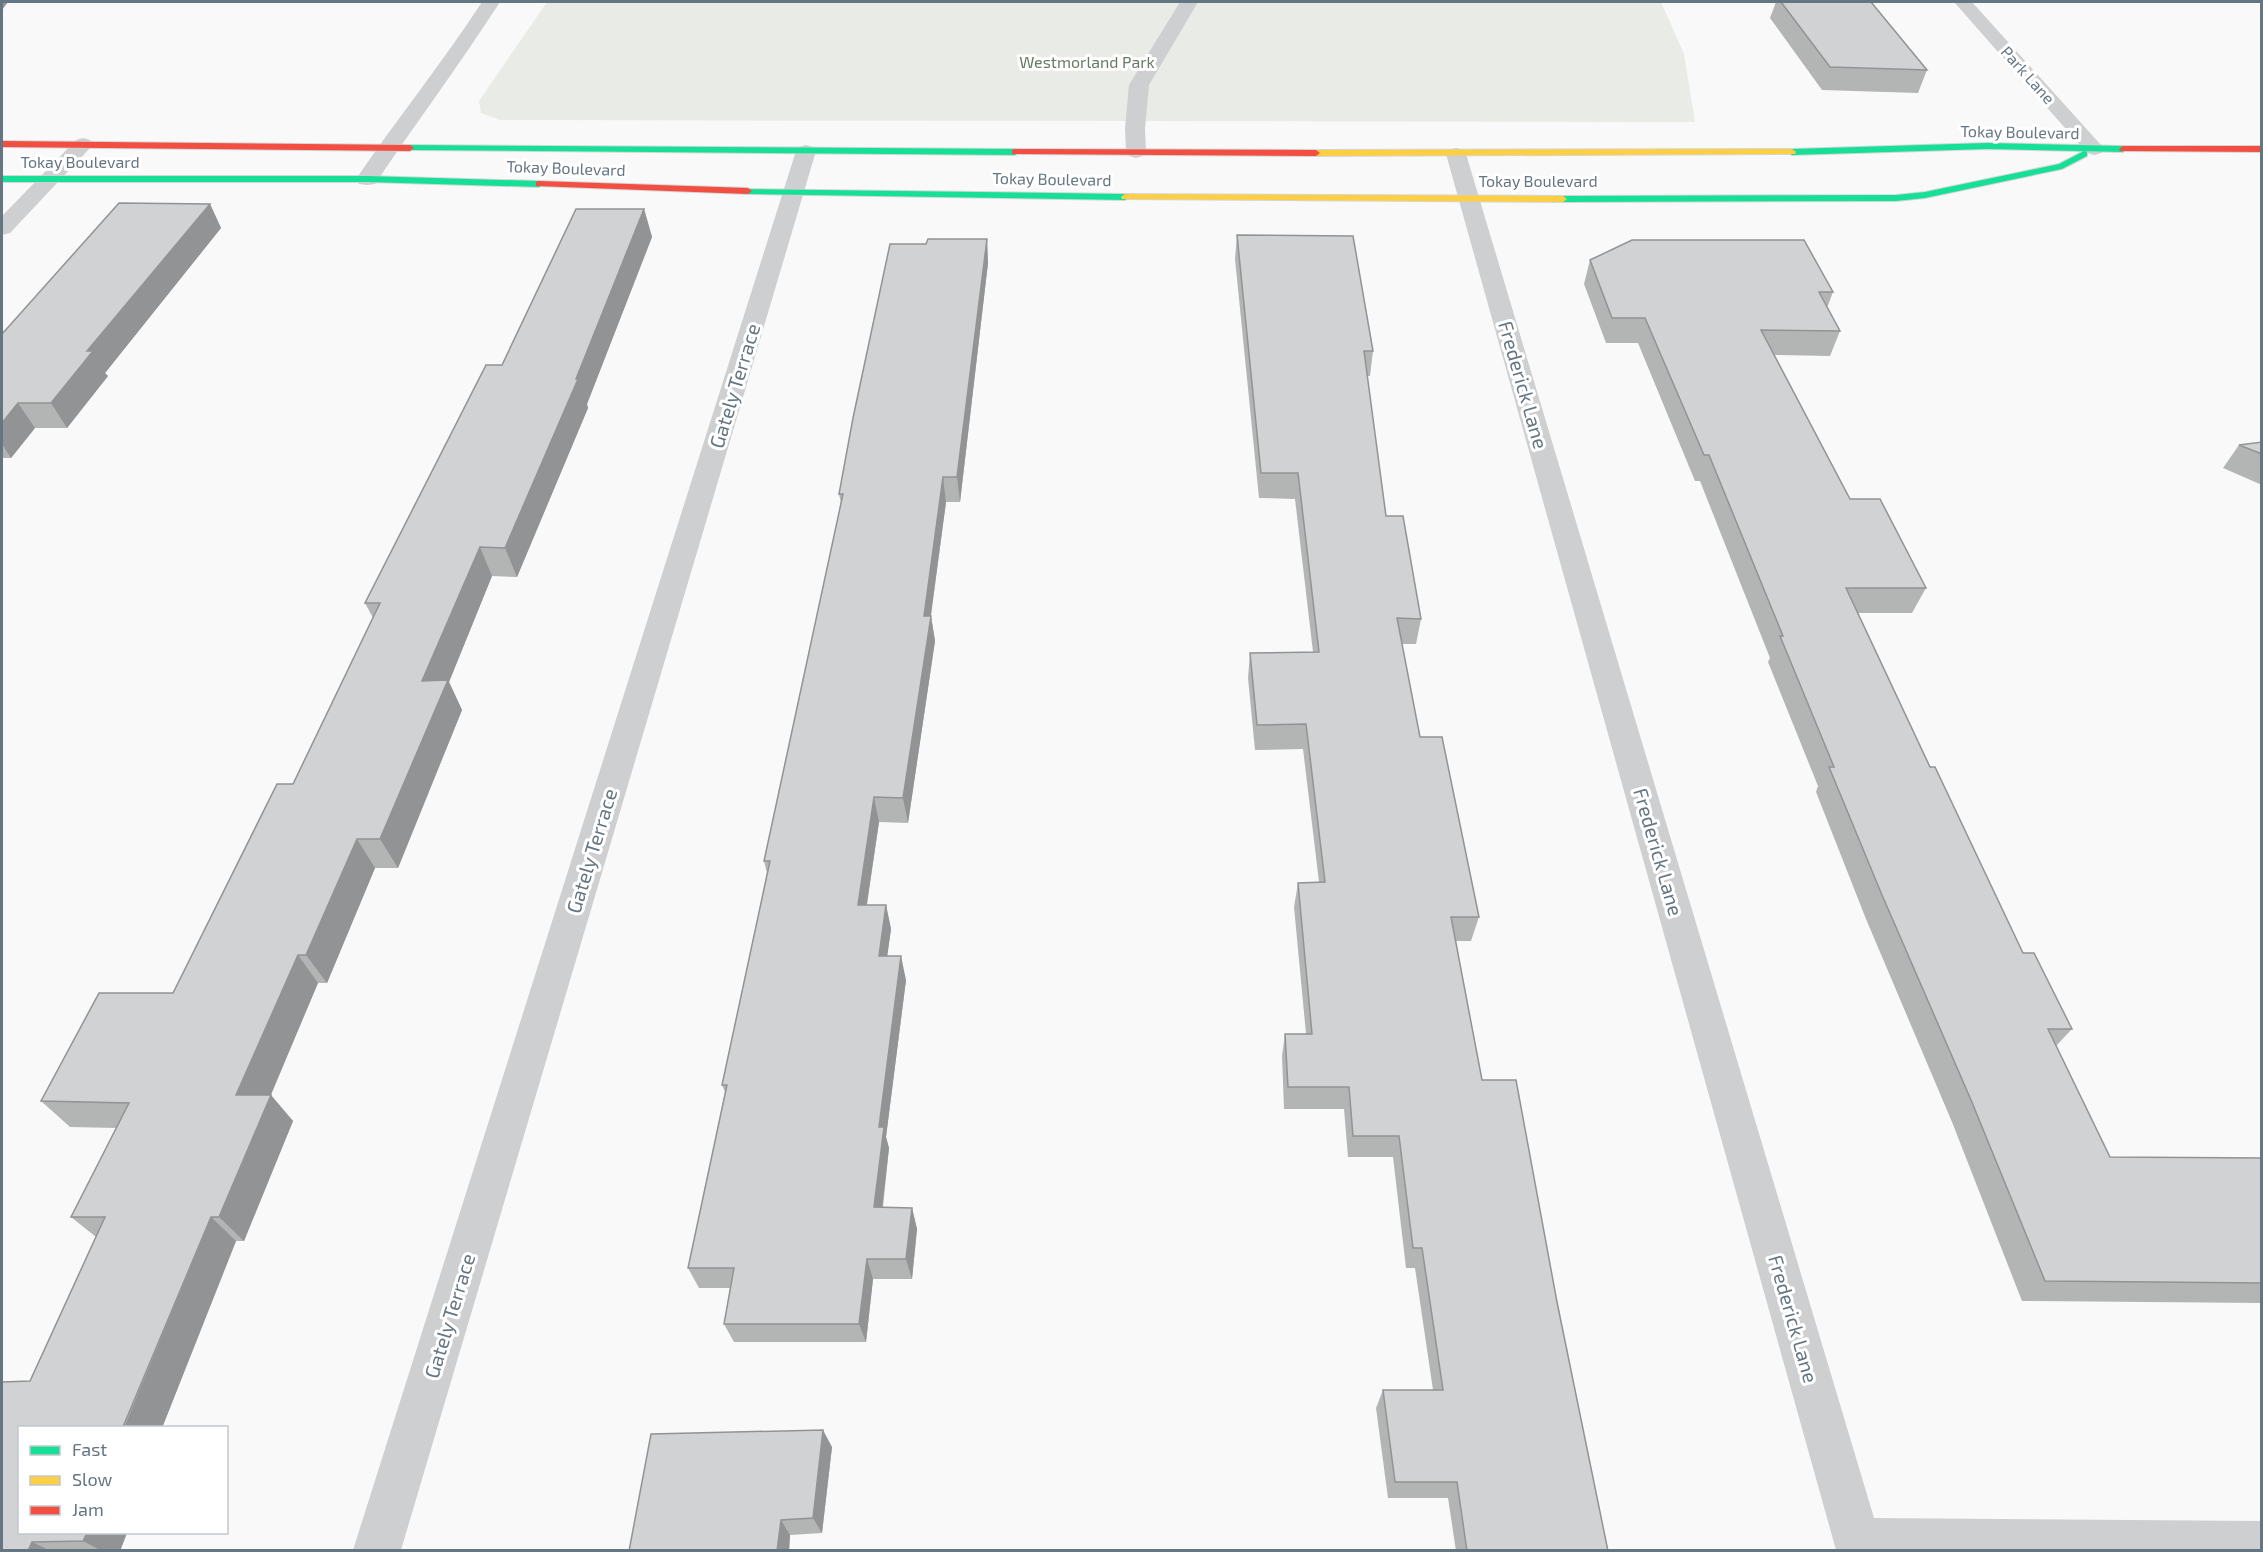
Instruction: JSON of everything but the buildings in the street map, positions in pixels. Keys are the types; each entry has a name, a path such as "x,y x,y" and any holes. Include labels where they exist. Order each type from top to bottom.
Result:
{"street":[{"path":"367,179 405,123 456,56 491,2"},
{"path":"1136,152 1135,128 1139,85 1189,2"},
{"name":"Park Lane","path":"1963,2 2094,149"},
{"name":"Tokay Boulevard","path":"2,144 1456,154 1818,152 1987,146 2094,149 2262,149"},
{"path":"2,228 83,144"},
{"name":"Tokay Boulevard","path":"2,179 367,179 794,192 1117,197 1896,198 1990,183 2062,166 2094,149"},
{"name":"Gately Terrace","path":"377,1551 806,151"},
{"name":"Frederick Lane","path":"1456,154 1859,1546"},
{"path":"1859,1546 2262,1545"}],"green space":[{"name":"Westmorland Park","path":"547,2 1661,2 1684,54 1695,122 500,120 481,113 479,101"}],"traffic: fast":[{"path":"1792,152 1987,146 2123,149"},
{"path":"410,148 1015,152"},
{"path":"1563,199 1896,198 1925,195 2062,166 2084,154"},
{"path":"2,179 367,179 539,184"},
{"path":"748,191 1125,197"}],"traffic: slow":[{"path":"1316,153 1792,152"},
{"path":"1125,197 1563,199"}],"traffic: jam":[{"path":"2,144 410,148"},
{"path":"2123,149 2262,149"},
{"path":"1015,152 1316,153"},
{"path":"539,184 748,191"}]}
